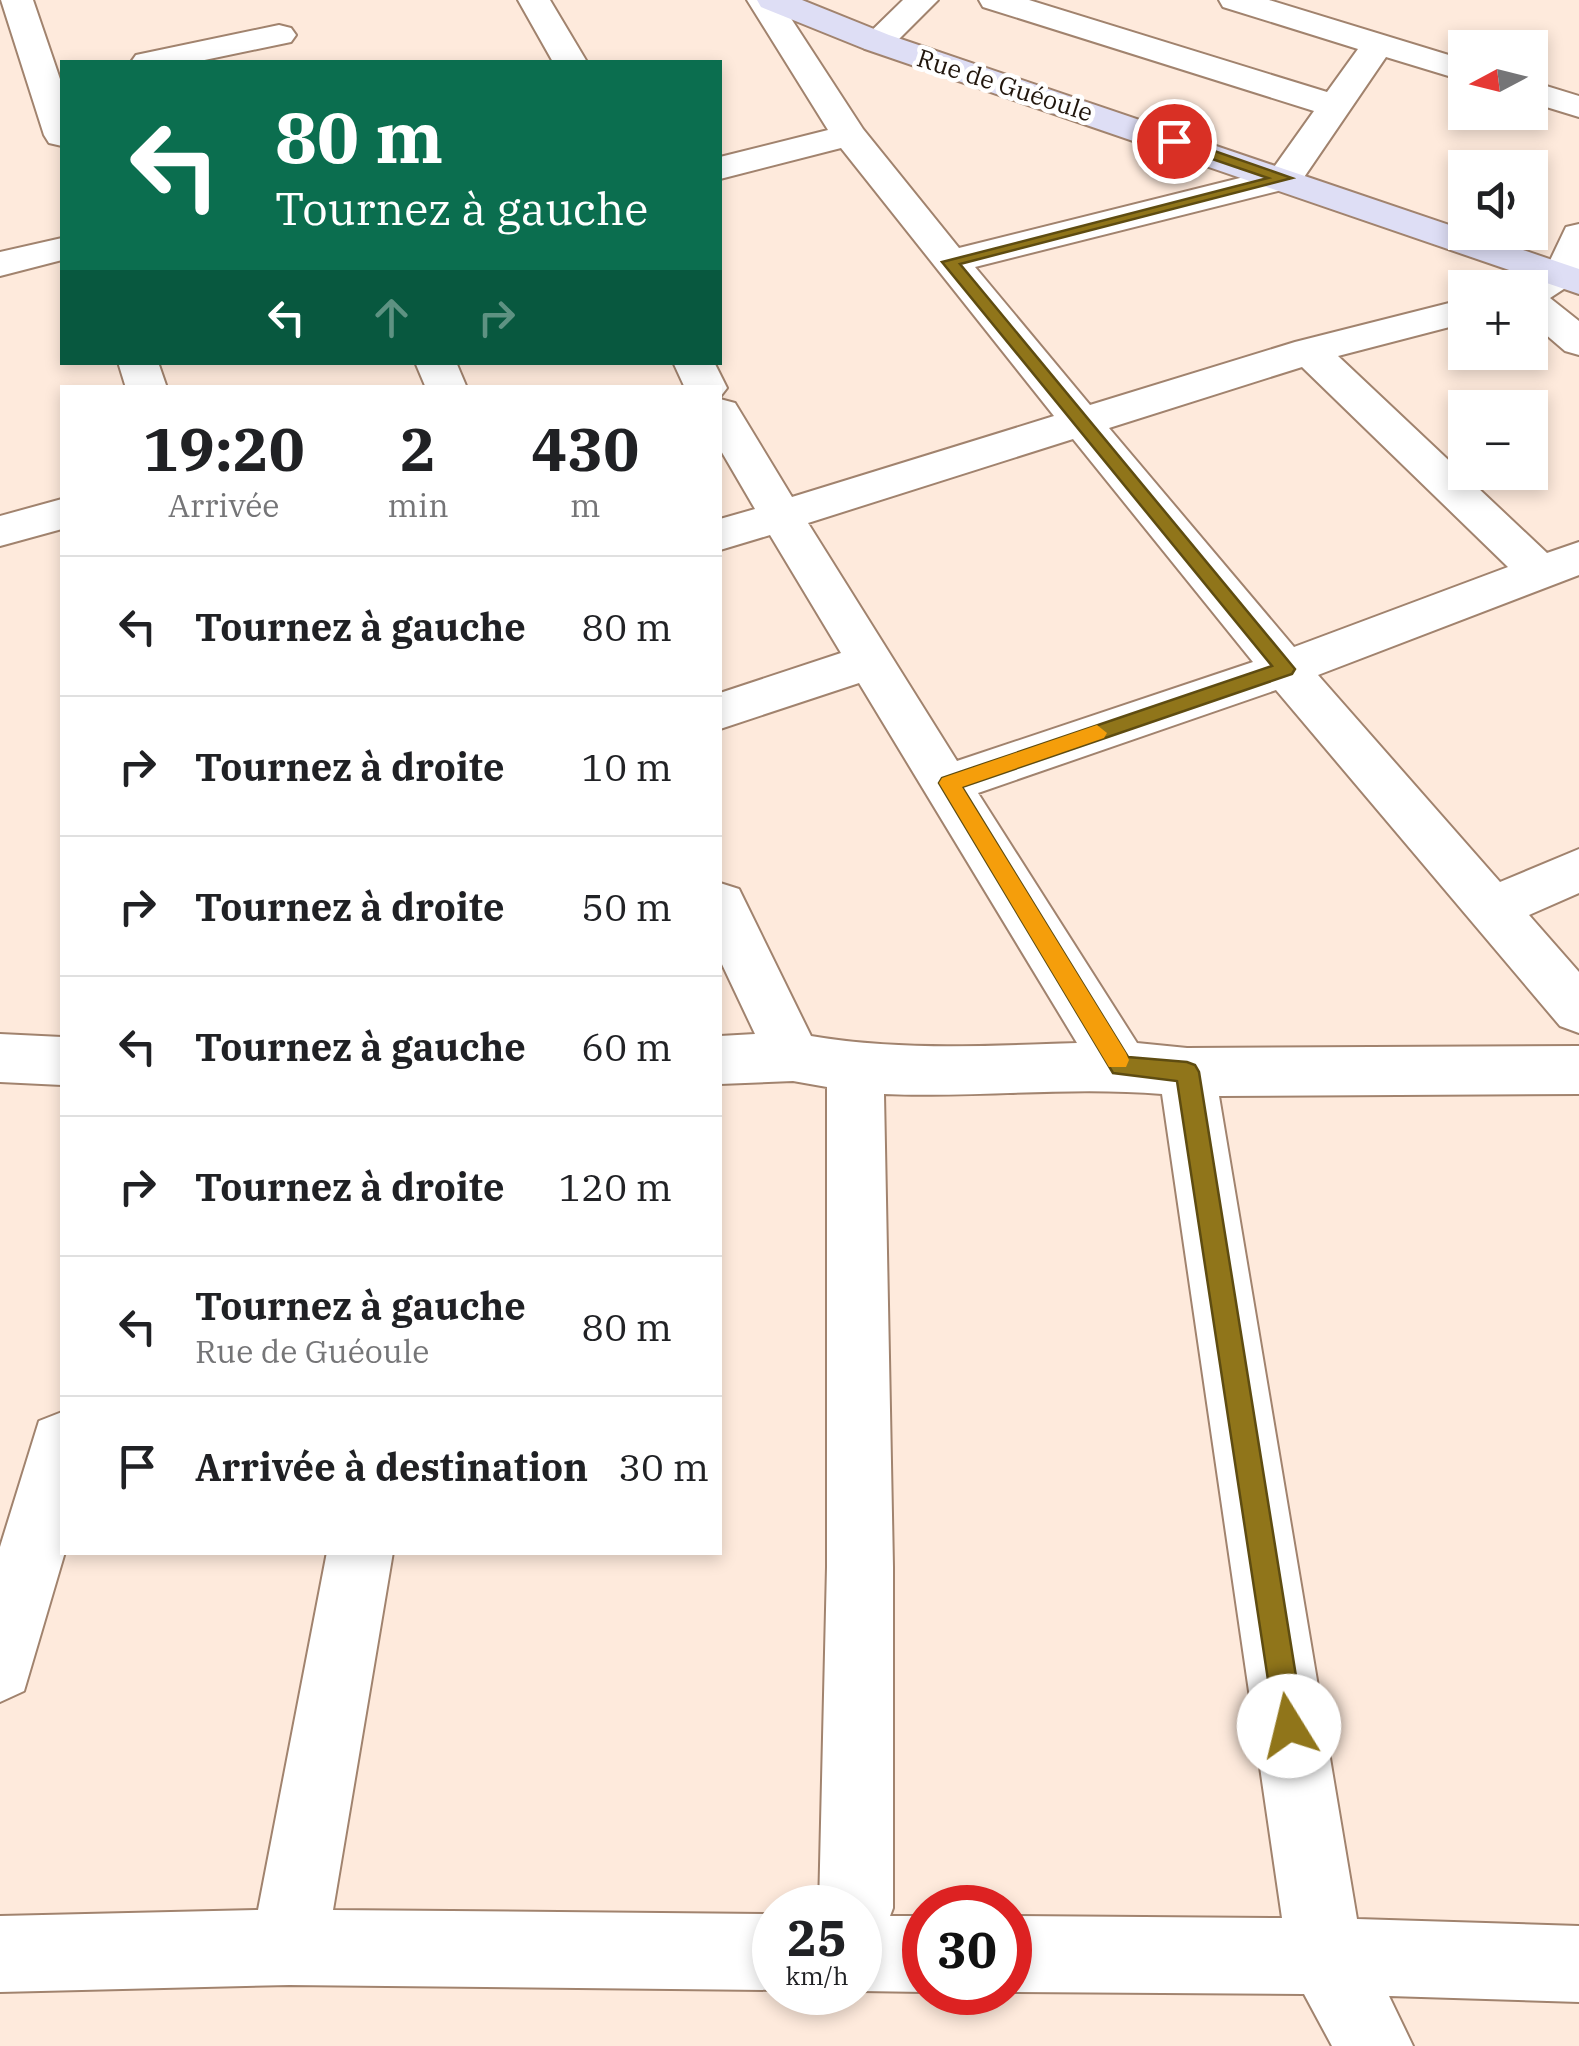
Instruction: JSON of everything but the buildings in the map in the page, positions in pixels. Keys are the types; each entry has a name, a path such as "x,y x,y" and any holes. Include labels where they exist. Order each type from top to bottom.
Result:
{"main road":[{"name":"Rue de Guéoule","path":"772,0 877,42 1284,178 1550,288"}],"street":[{"path":"17,0 41,86 60,131"},
{"path":"168,60 286,48 263,0"},
{"path":"534,0 569,60"},
{"path":"763,0 849,135 950,262 1285,669 1579,1010"},
{"path":"877,42 922,0"},
{"path":"995,0 1334,106"},
{"path":"1235,0 1448,66"},
{"path":"950,262 1284,178 1378,44"},
{"path":"1548,97 1579,106"},
{"path":"722,167 849,135"},
{"path":"1579,235 1550,288 1579,342"},
{"path":"0,264 60,249"},
{"path":"722,534 1080,420 1309,351 1448,315"},
{"path":"949,783 1285,669 1560,565 1309,351"},
{"path":"722,416 868,662 949,783 1121,1066"},
{"path":"0,531 60,515"},
{"path":"722,710 868,662"},
{"path":"1490,910 1579,870"},
{"path":"722,908 793,1057"},
{"path":"722,1060 793,1057 855,1068 946,1072 1121,1066 1187,1072 1579,1070"},
{"path":"0,1058 60,1061"},
{"path":"855,1068 860,1528 856,1885"},
{"path":"1187,1072 1326,1956 1374,2046"},
{"path":"0,1666 60,1451"},
{"path":"289,1947 359,1555"},
{"path":"0,1954 289,1947 752,1952"},
{"path":"1032,1954 1326,1956 1579,1964"}],"slow traffic":[{"path":"1097,733 949,783 1117,1060"}],"route":[{"path":"1174,141 1284,178 950,262 1285,669 949,783 1121,1066 1187,1072 1289,1726"}]}
